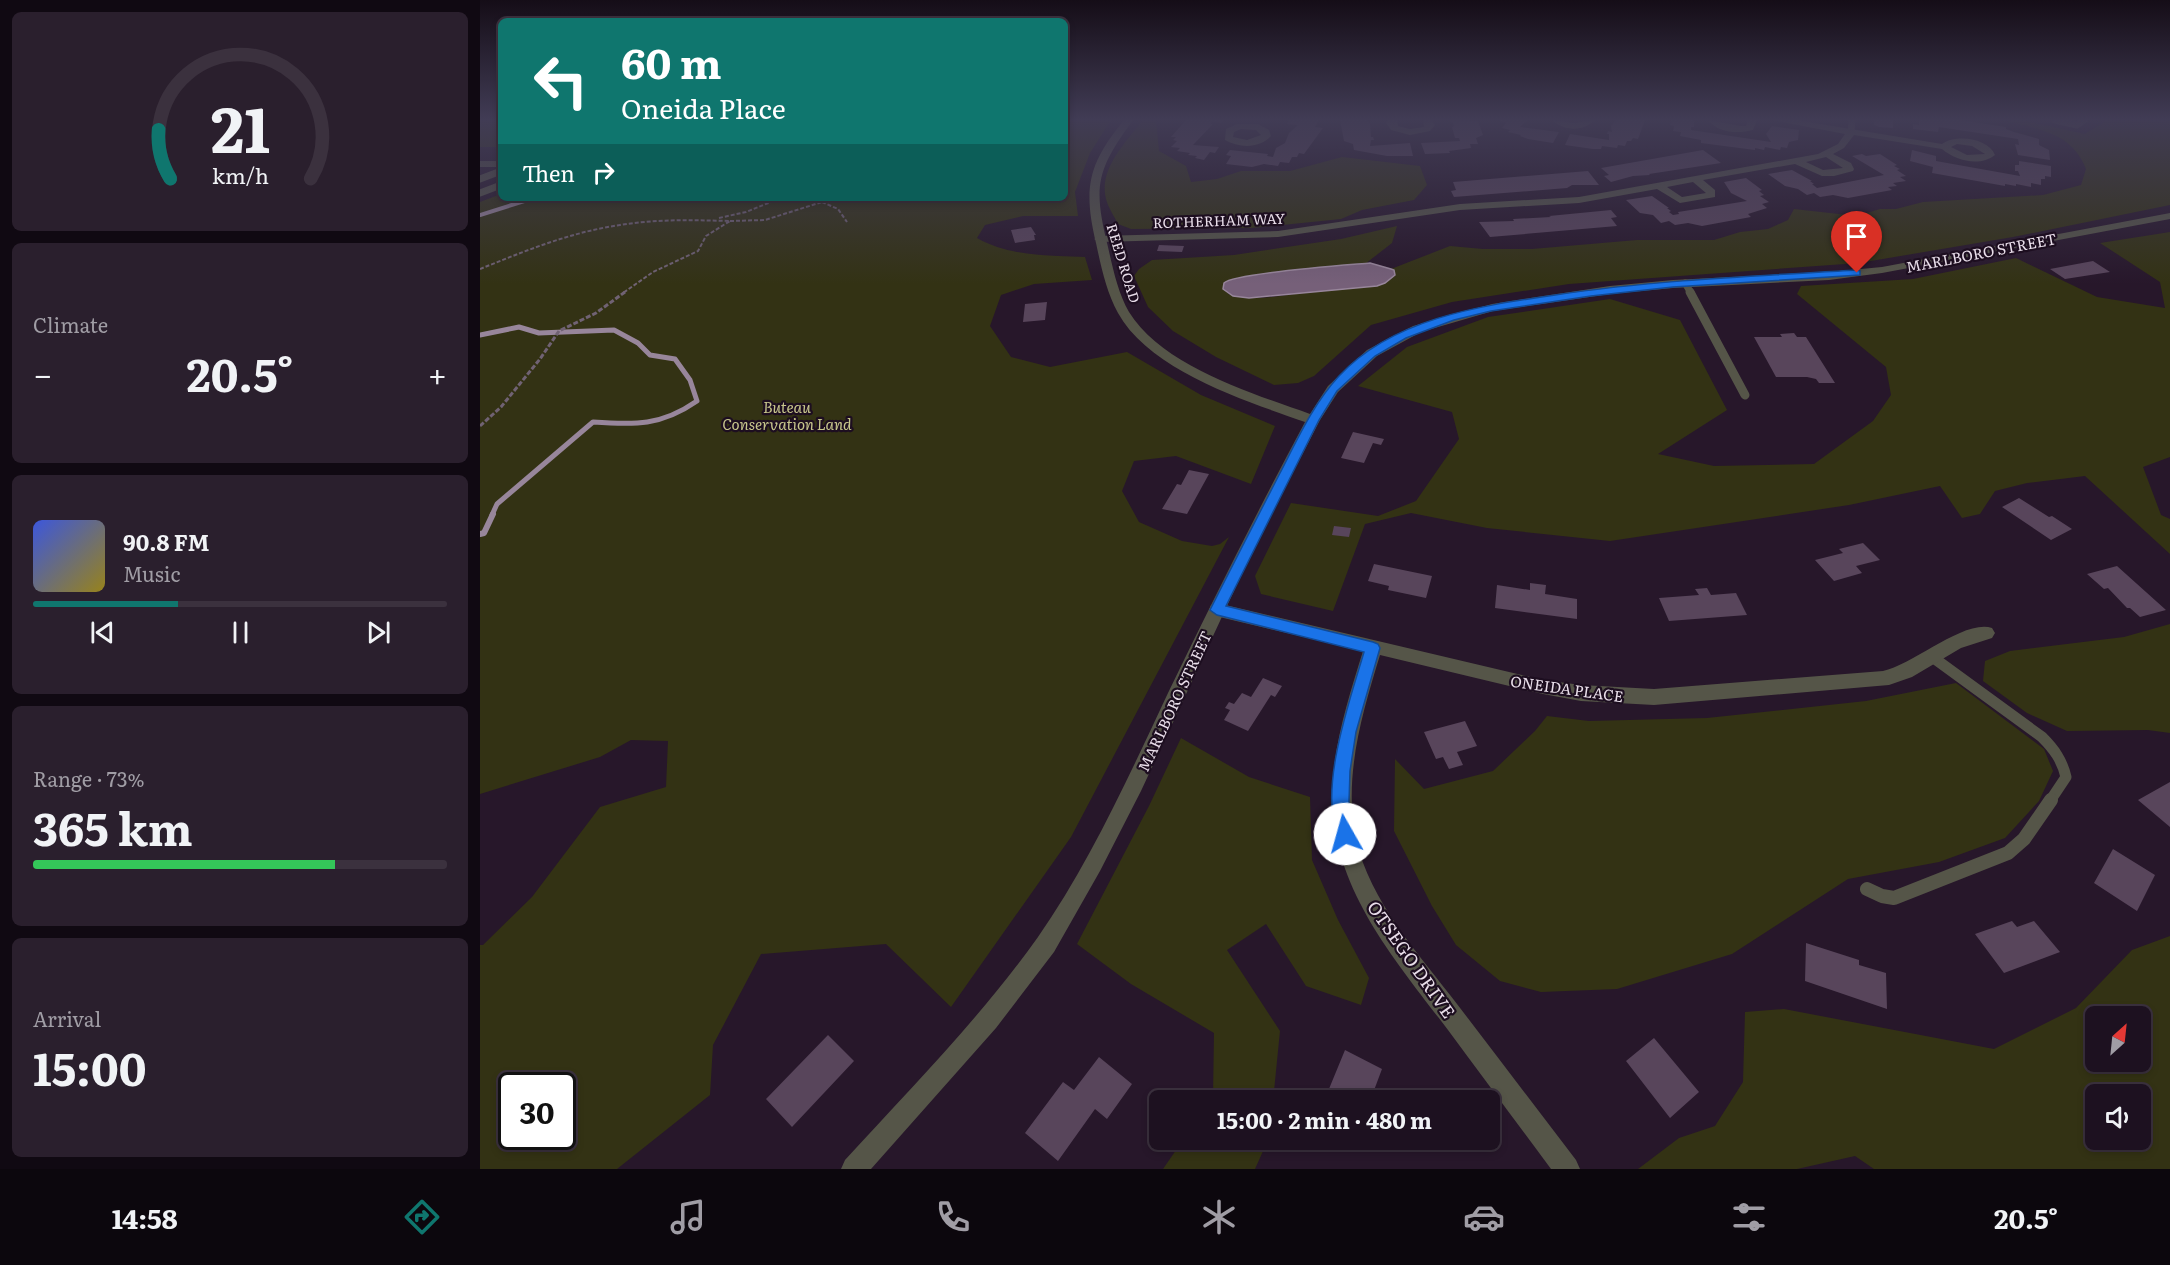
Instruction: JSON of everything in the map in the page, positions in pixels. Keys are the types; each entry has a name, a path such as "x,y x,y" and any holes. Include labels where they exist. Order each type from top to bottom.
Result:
{"street":[{"name":"REED ROAD","path":"1096,175 1093,205 1109,274 1123,312 1151,343 1181,363 1224,384 1313,420"},
{"name":"ROTHERHAM WAY","path":"1100,239 1278,234 1453,208 1553,203 1720,175"},
{"path":"1659,186 1682,201 1711,195 1711,192 1695,179"},
{"name":"MARLBORO STREET","path":"854,1169 981,1028 1019,982 1046,944 1087,874 1134,785 1217,610 1313,420 1333,389 1358,364 1386,345 1417,329 1470,312 1520,303 1685,283 1820,276 1882,270 2170,216"},
{"name":"ONEIDA PLACE","path":"1217,610 1543,687 1581,693 1654,697 1866,681 1909,670 1966,637 1986,633"},
{"name":"OTSEGO DRIVE","path":"1373,648 1348,732 1342,771 1341,802 1345,834 1354,867 1371,903 1393,938 1567,1169"}],"lane":[{"path":"480,193 498,186"},
{"path":"1685,283 1745,394"},
{"path":"1867,889 1882,896 1894,898 2008,853 2024,839 2066,777 2064,764 2056,750 2042,737 1931,656"}],"path":[{"path":"712,220 746,212 774,201"},
{"path":"480,269 528,250 603,227 648,222 765,220 822,202 836,206 844,214 847,222"},
{"path":"480,426 501,407 540,359 559,331 596,313 654,272 698,251 706,236 730,220"}],"green space":[{"name":"Buteau Conservation Land","path":"1068,175 1082,175 1075,192 1078,216 1023,216 985,225 977,238 1016,252 1085,257 1092,280 1034,284 1001,295 990,326 1011,357 1050,367 1127,352 1201,395 1275,426 1251,484 1176,456 1134,461 1122,491 1139,522 1182,541 1212,546 1220,544 1229,537 1071,837 951,1007 886,944 761,954 713,1045 710,1095 617,1169 480,1169 480,945 483,945 532,897 600,807 666,787 668,741 631,740 600,757 480,794 480,202 498,195 498,201 1068,201"},
{"path":"1107,175 1189,175 1191,182 1217,179 1230,175 1423,175 1427,185 1414,200 1362,210 1341,219 1252,228 1131,229 1118,224 1107,202"},
{"path":"2084,175 2170,175 2170,205 2013,237 1859,263 1569,284 1452,302 1371,325 1314,376 1298,383 1274,385 1216,357 1173,331 1148,307 1134,276 1139,269 1152,260 1234,255 1341,239 1397,226 1392,243 1365,264 1275,272 1257,277 1231,279 1228,294 1264,298 1334,286 1394,270 1391,269 1450,246 1532,249 1637,240 1714,240 1740,232 1768,229 1788,220 1794,209 1857,216 1880,209 1896,209 1923,202 2043,195 2081,185"},
{"path":"2170,232 2170,457 2143,467 2161,515 2170,519 2170,554 2085,476 2027,483 1995,491 1980,514 1962,518 1940,486 1849,505 1610,541 1487,528 1411,513 1365,524 1333,611 1261,594 1255,576 1291,503 1378,516 1416,501 1459,439 1452,412 1358,386 1407,347 1488,317 1610,299 1680,320 1727,410 1658,454 1714,466 1814,464 1873,421 1891,395 1886,367 1797,294 1801,286 1913,279 2016,258 2097,297 2165,308 2160,282 2100,243"},
{"path":"2170,624 2170,733 2148,730 2067,731 2027,713 1983,681 1985,661 2010,651 2124,637"},
{"path":"1956,683 2044,749 2053,771 2039,801 2005,838 1939,862 1848,879 1732,954 1617,989 1541,992 1500,981 1456,945 1432,906 1394,831 1395,759 1424,789 1493,771 1535,731 1547,716 1589,721 1707,718 1866,701"},
{"path":"1181,738 1249,777 1310,797 1312,860 1338,920 1369,978 1361,1005 1306,986 1266,924 1227,950 1280,1031 1274,1090 1213,1090 1214,1033 1131,984 1077,944 1149,806"},
{"path":"2170,936 2170,1169 1874,1169 1855,1156 1797,1169 1638,1169 1679,1138 1715,1126 1743,1082 1745,1012 1784,1009 1994,1049 2076,1008 2132,950"},
{"path":"1176,1150 1264,1150 1255,1169 1163,1169"}],"shaded area":[{"path":"1370,263 1394,270 1395,275 1377,286 1249,298 1233,296 1223,289 1224,283 1248,276"}],"building":[{"path":"1544,175 1591,175 1599,185 1572,185 1567,188 1454,197 1451,191 1456,190 1453,182"},
{"path":"1650,175 1633,176 1611,182 1604,176"},
{"path":"1769,175 1800,175 1812,181 1810,181 1817,188 1884,175 1904,175 1906,176 1900,177 1906,181 1893,183 1897,186 1888,187 1892,190 1848,198 1833,195 1820,197 1814,193 1807,195 1798,189 1785,186"},
{"path":"1941,175 2051,175 2051,177 2045,176 2045,179 2041,179 2041,185 2031,183 2031,187 2016,184 2016,186 2005,184 2005,186"},
{"path":"1746,178 1762,190 1759,191 1764,195 1760,196 1769,202 1762,204 1767,208 1748,214 1751,217 1702,226 1688,223 1675,225 1669,221 1661,223 1653,215 1640,213 1626,200 1652,196 1669,208 1667,208 1673,215 1679,214 1678,212 1747,201 1731,193 1724,182"},
{"path":"1611,210 1617,217 1611,218 1617,226 1490,237 1479,222 1514,221 1513,219"},
{"path":"1031,227 1036,235 1034,235 1035,240 1015,243 1011,230"},
{"path":"1159,245 1184,246 1182,252 1157,251"},
{"path":"2093,261 2110,272 2065,279 2050,269"},
{"path":"1047,302 1045,320 1023,322 1025,304"},
{"path":"1794,333 1797,337 1806,337 1835,383 1819,383 1816,379 1807,377 1776,377 1754,337 1782,337 1780,334"},
{"path":"1353,432 1384,439 1381,445 1373,443 1364,463 1341,458"},
{"path":"1189,470 1209,474 1187,514 1162,509 1177,484 1181,485"},
{"path":"2019,498 2072,529 2051,540 2002,507"},
{"path":"1334,526 1351,528 1349,537 1332,535"},
{"path":"1863,543 1880,560 1856,566 1862,573 1834,581 1815,560 1843,553 1839,549"},
{"path":"1374,564 1432,576 1426,598 1388,590 1389,586 1368,581"},
{"path":"2117,566 2166,610 2140,617 2127,608 2108,588 2104,589 2087,574"},
{"path":"1530,583 1546,585 1545,594 1577,599 1577,619 1495,608 1497,585 1530,590"},
{"path":"1707,588 1711,595 1736,593 1747,615 1669,621 1659,598 1699,595 1695,589"},
{"path":"1263,678 1282,686 1275,697 1271,695 1248,731 1224,720 1230,710 1225,708 1229,702 1234,704 1242,693 1251,697"},
{"path":"1465,721 1477,746 1457,752 1463,765 1449,769 1443,757 1436,759 1424,732"},
{"path":"2170,782 2170,827 2138,800"},
{"path":"2113,849 2155,875 2137,911 2094,883"},
{"path":"2012,921 2017,927 2034,921 2060,952 2004,973 1975,934"},
{"path":"1806,943 1859,960 1859,965 1886,973 1887,1009 1805,981"},
{"path":"828,1035 854,1061 792,1127 766,1099"},
{"path":"1654,1038 1699,1092 1670,1118 1626,1061"},
{"path":"1345,1050 1382,1069 1374,1090 1329,1090"},
{"path":"1099,1057 1132,1084 1107,1119 1095,1109 1058,1161 1025,1133 1063,1082 1074,1090"}],"waterway":[{"path":"480,215 524,201"},
{"path":"480,335 519,327 539,333 614,330 638,343 650,355 675,359 690,380 697,401 671,415 647,422 622,424 593,422 497,504 492,515"},
{"path":"480,534 484,533 493,514"}],"route":[{"path":"1345,834 1341,802 1342,771 1348,732 1373,648 1217,610 1245,550 1313,420 1333,389 1372,353 1402,336 1470,312 1591,293 1673,284 1857,273"}]}
